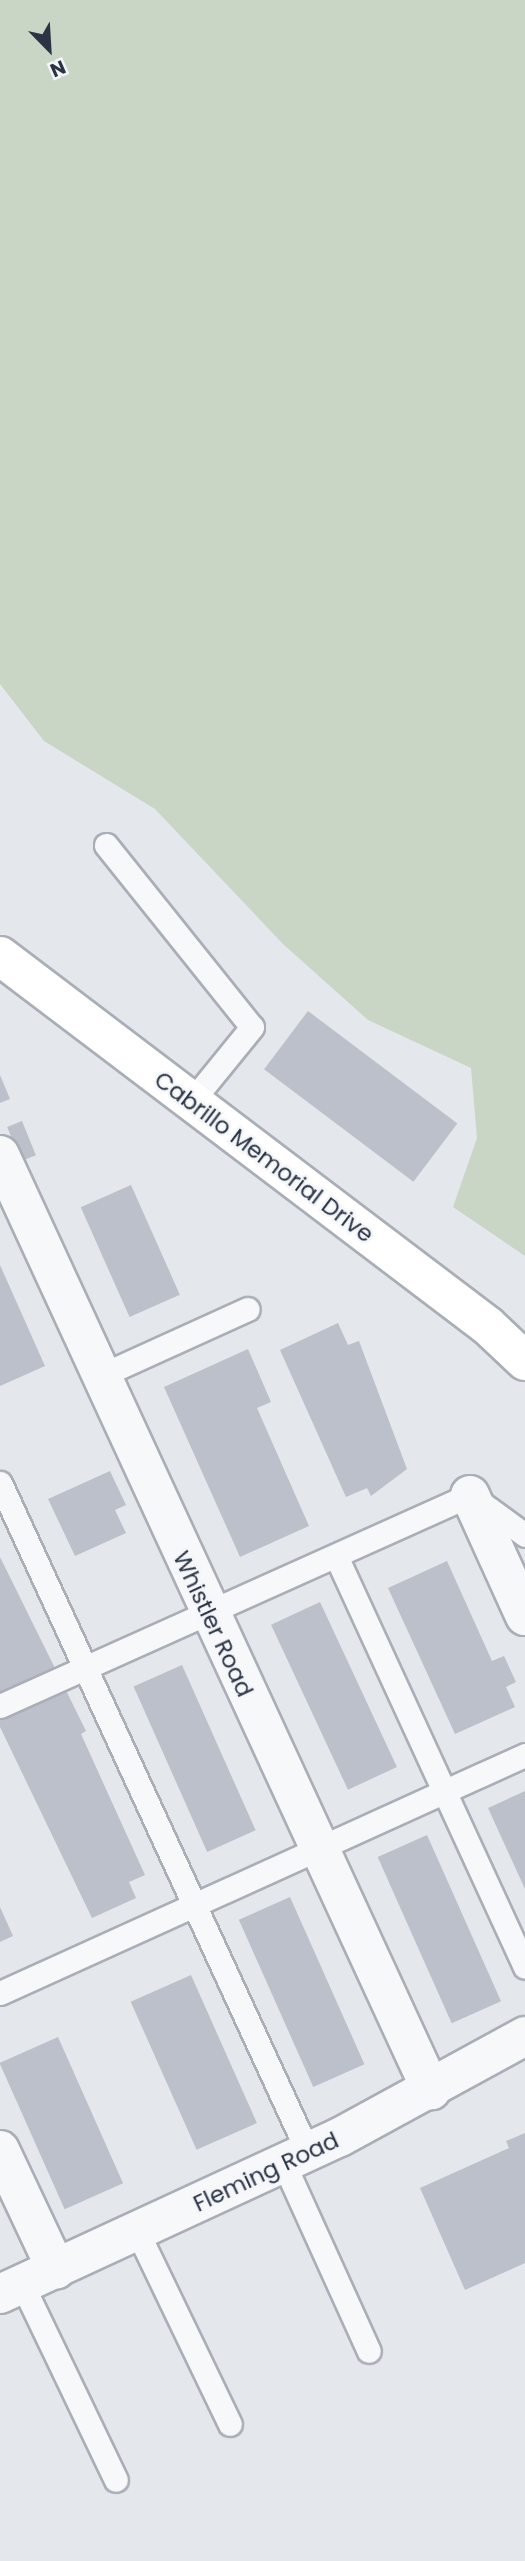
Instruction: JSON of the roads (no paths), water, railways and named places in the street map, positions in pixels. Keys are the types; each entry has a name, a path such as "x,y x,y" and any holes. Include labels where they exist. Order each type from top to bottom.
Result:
{"main road":[{"name":"Cabrillo Memorial Drive","path":"0,956 488,1326 525,1362"}],"street":[{"name":"Whistler Road","path":"0,1155 207,1614 431,2090"},
{"path":"470,1495 525,1616"},
{"name":"Fleming Road","path":"26,2282 296,2158 431,2090 525,2036"},
{"path":"0,2150 26,2282"}],"lane":[{"path":"106,845 252,1027 191,1102"},
{"path":"100,1376 248,1308"},
{"path":"0,1483 193,1904 296,2158 369,2351"},
{"path":"0,1706 470,1495 525,1535"},
{"path":"336,1556 525,1966"},
{"path":"0,1993 316,1847 525,1755"},
{"path":"137,2231 230,2424"},
{"path":"26,2282 116,2480"}]}
